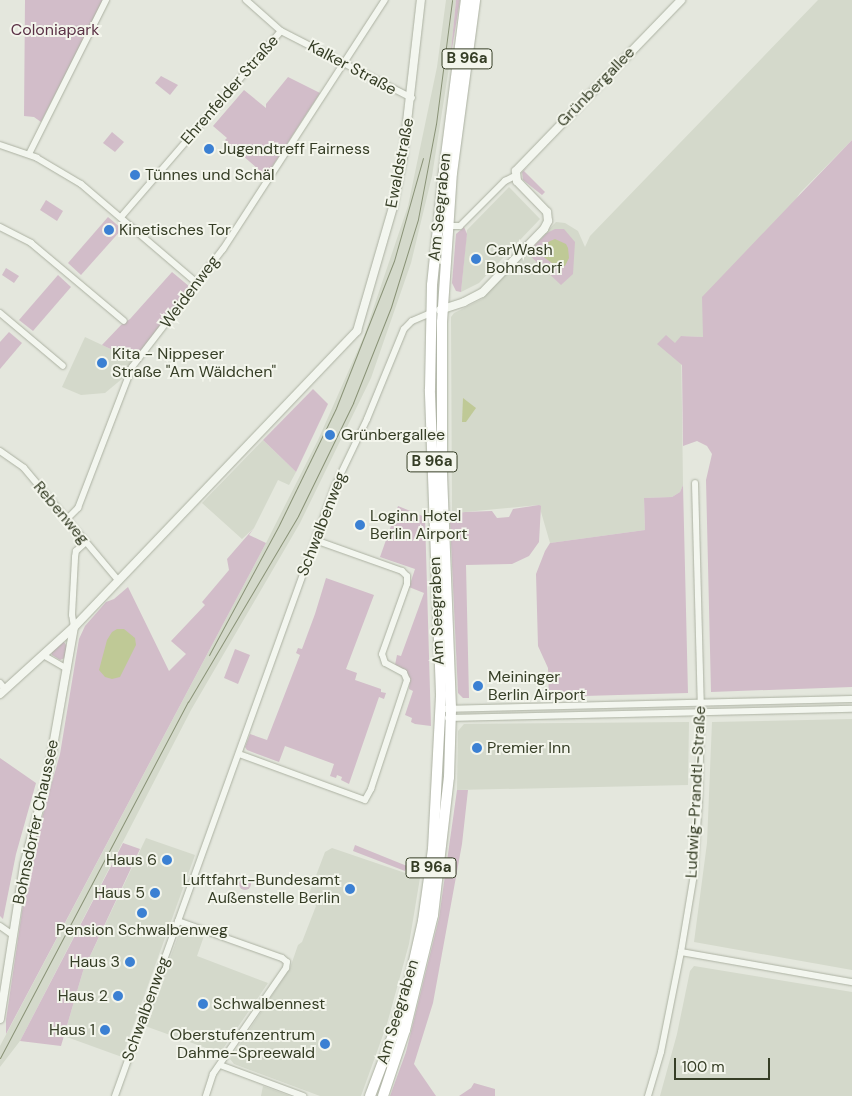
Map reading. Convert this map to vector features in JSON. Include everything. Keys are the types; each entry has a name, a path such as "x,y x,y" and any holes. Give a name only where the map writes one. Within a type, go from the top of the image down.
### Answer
{"main road":[{"name":"Am Seegraben","path":"370,1096 396,1030 423,921 433,849 446,713 430,389 431,313 444,171 466,0"},
{"name":"Am Seegraben","path":"384,1096 405,1030 433,915 448,785 442,474 443,309 451,226 452,173 475,0"}],"street":[{"path":"28,154 106,0"},
{"name":"Kalker Straße","path":"246,0 281,31 412,98"},
{"name":"Weidenweg","path":"67,520 78,508 132,367 247,214 385,0"},
{"name":"Ewaldstraße","path":"118,580 352,338 361,323 393,207 403,157 412,98 421,0"},
{"name":"Grünbergallee","path":"451,226 464,223 504,182 515,176 521,164 681,0"},
{"name":"Ehrenfelder Straße","path":"121,217 281,31"},
{"path":"0,145 28,154 81,184 197,283"},
{"path":"431,313 464,302 482,293 547,225 547,212 517,181 515,176"},
{"path":"0,227 31,243 124,321"},
{"path":"0,313 62,366"},
{"name":"Schwalbenweg","path":"115,1096 334,488 367,419 397,342 408,324 431,313"},
{"name":"Rebenweg","path":"0,451 24,468 118,580"},
{"name":"Ludwig-Prandtl-Straße","path":"648,1096 661,1052 681,952 695,855 699,801 701,702 695,483"},
{"path":"239,754 366,800 396,719 407,680 404,673 386,663 382,654 407,584 408,576 402,571 314,540"},
{"path":"74,627 72,615 75,557 76,551 86,542"},
{"path":"2,689 74,627 118,580"},
{"name":"Bohnsdorfer Chaussee","path":"0,1019 24,864 47,780 74,627"},
{"path":"43,655 67,668"},
{"path":"446,713 701,702 852,699"},
{"path":"446,713 701,712 852,709"},
{"path":"178,921 282,958 288,964 213,1074 206,1096"},
{"path":"0,926 12,935"},
{"path":"681,952 852,982"},
{"path":"220,1065 303,1096"}],"shaded area":[{"path":"446,0 456,0 450,61 432,176 411,263 371,378 300,523 191,710 20,1041 0,1067 0,1046 266,543 318,440 364,336 408,206 437,67"},
{"path":"818,0 852,0 852,140 800,193 703,337 681,336 683,485 680,492 672,497 644,498 645,530 550,543 539,505 465,512 452,517 451,317 454,313 482,299 556,222 565,223 578,231 585,247 590,236"},
{"path":"509,187 540,219 479,283 461,292 467,230"},
{"path":"555,239 566,244 568,248 569,258 565,266 556,266 541,255 543,248 549,245 548,242"},
{"name":"Kita - Nippeser Straße \"Am Wäldchen\"","path":"85,337 134,360 123,378 105,393 81,395 62,387"},
{"path":"463,398 476,408 466,422 462,422"},
{"path":"263,440 296,472 289,485 278,480 254,528 242,539 202,503"},
{"path":"117,629 124,629 135,638 136,645 120,677 112,679 105,677 99,670 107,640 112,632"},
{"path":"852,719 852,970 694,942 707,843 712,722"},
{"path":"689,722 688,785 457,790 458,731 464,724"},
{"name":"Pension Schwalbenweg","path":"146,838 195,855 122,1057 64,1036 83,971"},
{"path":"332,848 420,878 409,944 387,1024 361,1096 320,1096 234,1064 230,1059 290,968 298,945 302,942 316,906 309,894 325,852"},
{"name":"Schwalbennest","path":"183,929 204,936 197,956 268,983 220,1053 145,1026 180,931"},
{"path":"694,966 852,992 852,1096 660,1096 677,1034 690,971"},
{"path":"263,1086 290,1096 261,1096"}],"green space":[{"name":"Coloniapark","path":"25,0 104,0 41,122 34,117 24,116"},
{"path":"456,0 460,0 450,61"},
{"path":"161,76 178,85 170,95 155,83"},
{"path":"288,77 320,93 266,176 225,140 227,138 213,126 244,90 266,108 266,104"},
{"path":"112,132 124,142 115,152 103,143"},
{"path":"852,140 852,687 711,692 706,480 712,454 707,446 697,441 683,446 682,365 657,344 666,335 675,343 681,336 703,337 702,297"},
{"path":"528,167 524,171 545,192 542,195 523,180 522,172"},
{"path":"46,200 63,211 57,221 40,210"},
{"path":"108,217 122,229 81,275 68,263"},
{"path":"464,227 467,234 461,292 456,291 452,283 456,234"},
{"path":"555,229 564,229 575,242 573,274 561,285 527,253 547,233"},
{"path":"6,268 19,276 14,283 2,275"},
{"path":"172,272 190,287 134,360 102,345 121,325 130,319"},
{"path":"58,275 71,287 33,331 19,320"},
{"path":"9,332 22,343 0,369 0,342"},
{"path":"313,389 328,404 296,472 263,440"},
{"path":"683,485 688,693 549,697 548,668 538,646 536,574 550,543 645,530 644,498 672,497 680,492"},
{"path":"398,506 425,517 431,726 415,724 411,722 412,718 405,715 413,691 409,689 410,679 405,670 395,665 397,655 401,656 424,593 409,587 415,569 380,557"},
{"path":"541,506 539,542 529,556 512,564 466,565 469,698 463,698 458,693 450,521 459,513 465,512 492,511 497,518 509,517 513,509"},
{"path":"254,528 249,535 266,543 6,1034 6,1020 29,864 60,754 79,639 85,626 106,602 114,599 128,587 169,671 186,654 171,641 205,605 202,602 229,570 227,559"},
{"path":"326,578 374,595 346,669 357,673 355,680 381,689 381,692 386,693 384,699 379,697 349,784 341,780 342,777 337,775 336,778 330,776 334,764 285,746 279,762 247,750 245,747 250,734 267,740 300,655 296,653 298,648 302,649"},
{"path":"63,641 67,646 65,658 60,660 52,655 51,651"},
{"path":"235,649 250,655 238,684 224,678"},
{"path":"0,758 36,783 16,854 3,919 0,916"},
{"path":"457,790 468,790 462,844 433,1003 414,1064 436,1096 390,1096 406,1052 439,918"},
{"path":"123,843 140,849 83,971 61,1046 20,1041"},
{"path":"355,845 407,866 405,871 353,851"},
{"path":"245,878 251,884 245,890 239,884"},
{"path":"474,1083 495,1089 495,1096 459,1096 471,1088"}],"tram line":[{"path":"0,1058 188,702 298,516 353,403 391,307 418,219 436,124 452,0"},
{"path":"209,655 278,527 336,408 394,261 423,158"}],"place":[{"name":"Jugendtreff Fairness","path":"209,149"},
{"name":"Tünnes und Schäl","path":"135,175"},
{"name":"Kinetisches Tor","path":"109,230"},
{"name":"CarWash Bohnsdorf","path":"476,259"},
{"name":"Kita - Nippeser Straße \"Am Wäldchen\"","path":"102,363"},
{"name":"Grünbergallee","path":"330,435"},
{"name":"Loginn Hotel Berlin Airport","path":"360,525"},
{"name":"Meininger Berlin Airport","path":"478,686"},
{"name":"Premier Inn","path":"477,748"},
{"name":"Haus 6","path":"167,860"},
{"name":"Luftfahrt-Bundesamt Außenstelle Berlin","path":"350,889"},
{"name":"Haus 5","path":"155,893"},
{"name":"Pension Schwalbenweg","path":"142,913"},
{"name":"Haus 3","path":"130,962"},
{"name":"Haus 2","path":"118,996"},
{"name":"Schwalbennest","path":"203,1004"},
{"name":"Haus 1","path":"105,1030"},
{"name":"Oberstufenzentrum Dahme-Spreewald","path":"325,1044"}]}
